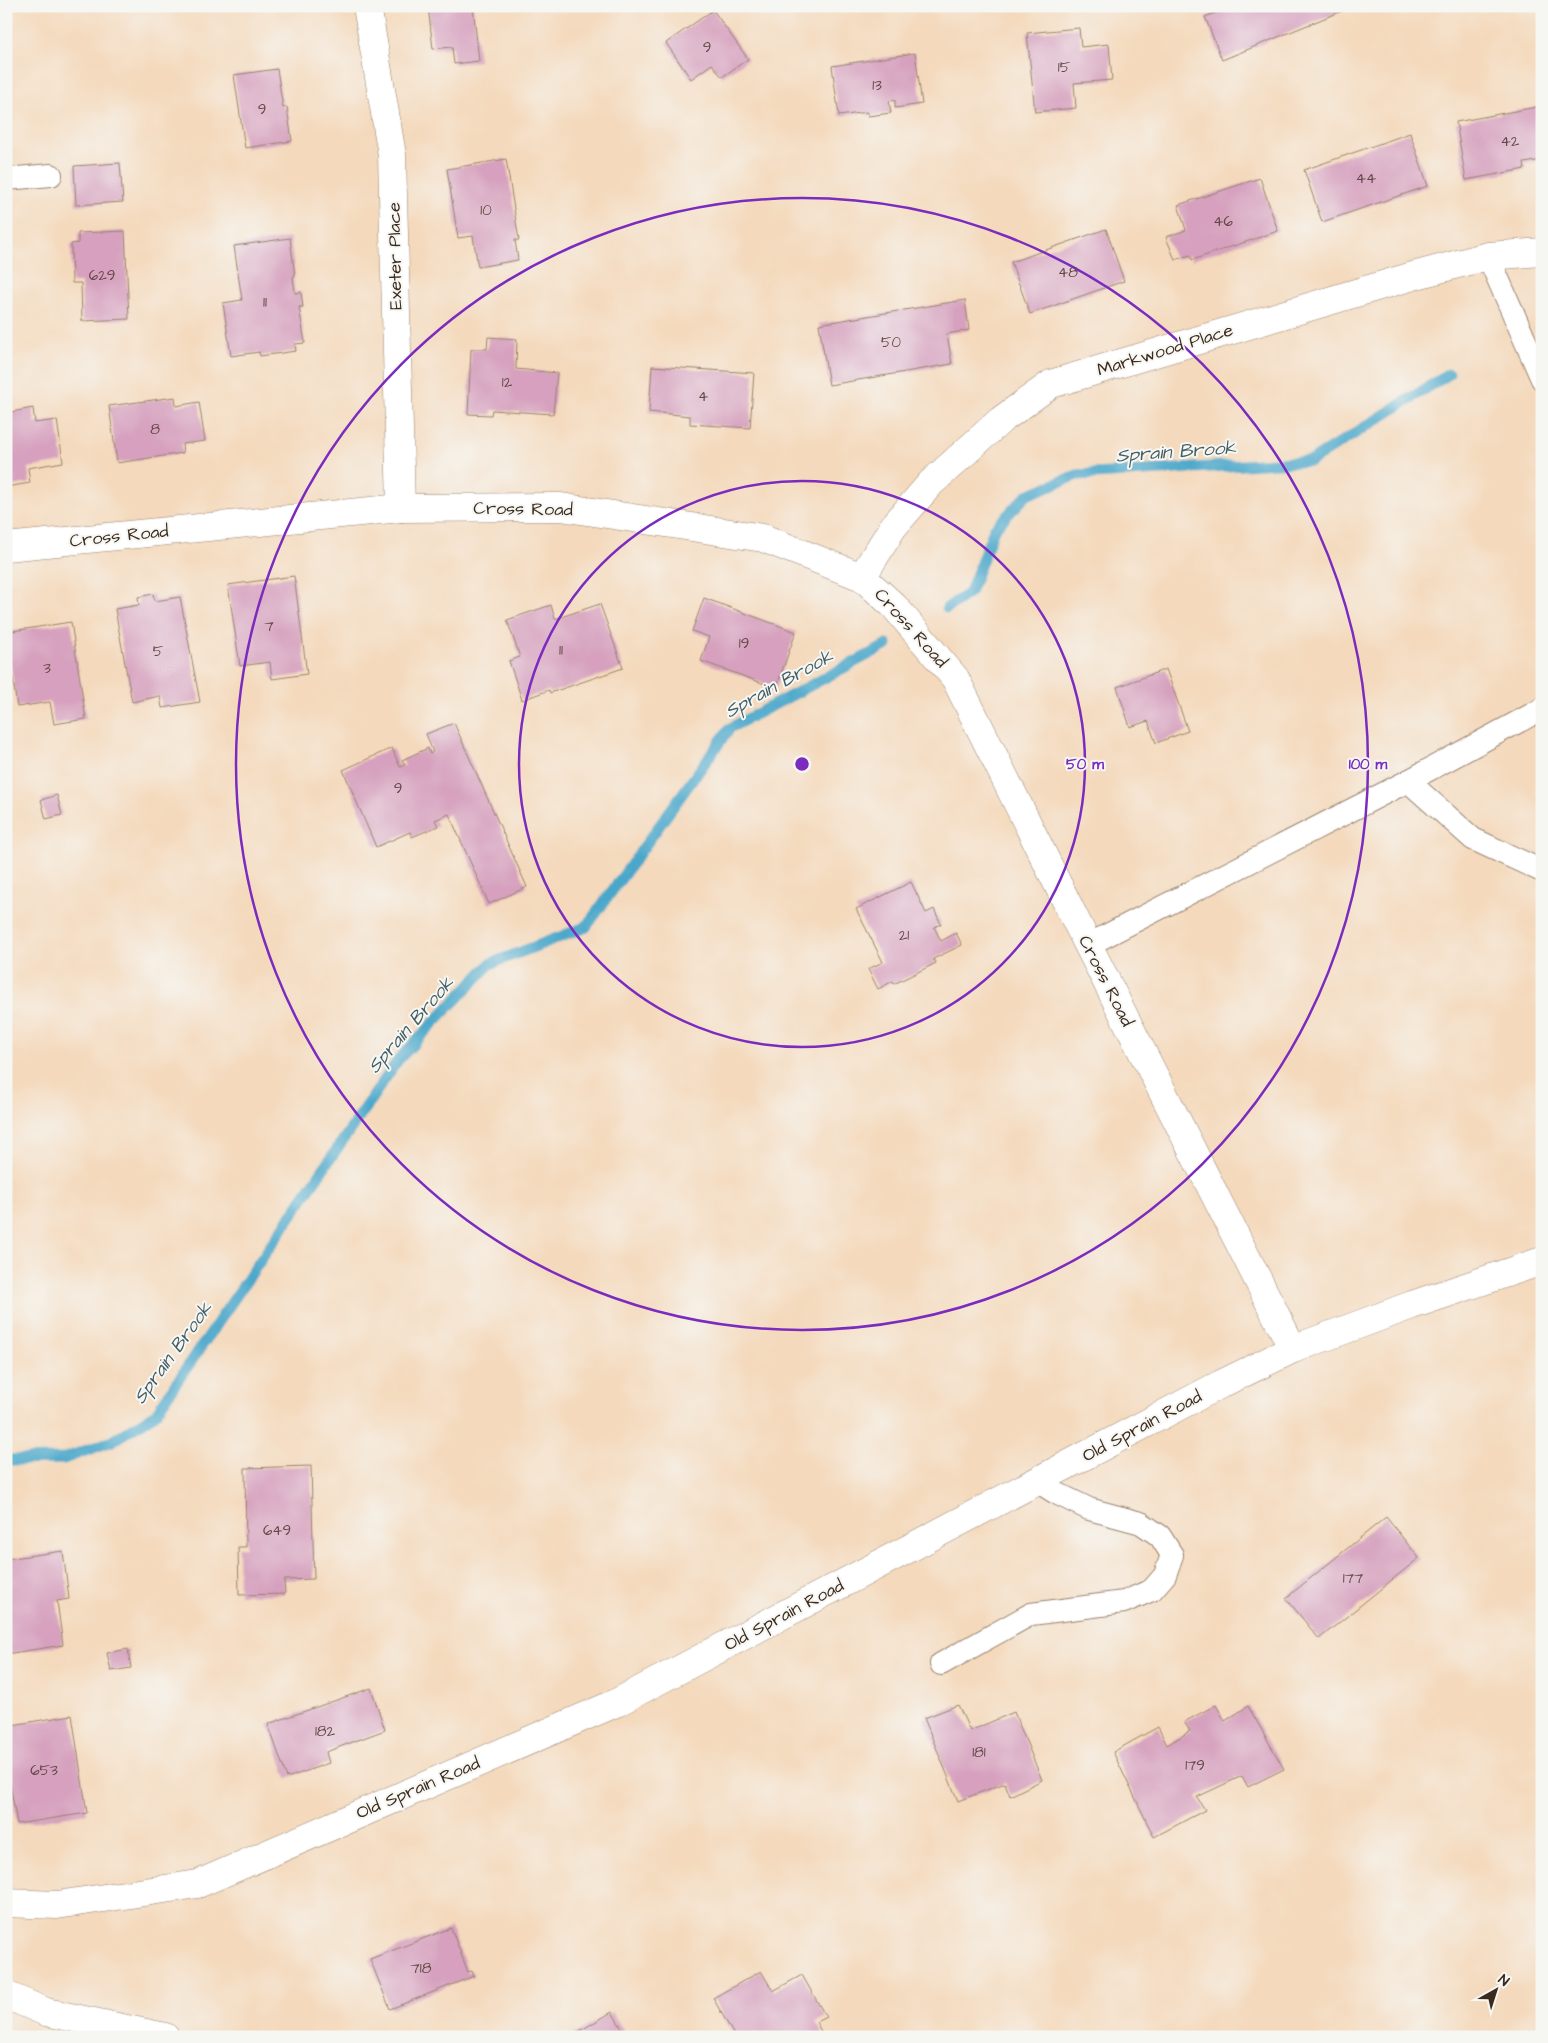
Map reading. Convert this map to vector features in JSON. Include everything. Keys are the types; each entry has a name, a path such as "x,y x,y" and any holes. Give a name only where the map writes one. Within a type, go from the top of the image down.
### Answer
{"street":[{"name":"Exeter Place","path":"367,6 392,155 401,508"},
{"name":"Markwood Place","path":"862,577 893,527 932,483 1001,420 1051,384 1413,276 1488,256 1542,252"},
{"name":"Cross Road","path":"6,547 401,508 561,507 763,538 862,577 894,606 955,678 1293,1349"},
{"name":"Old Sprain Road","path":"6,1902 57,1904 198,1884 616,1703 1221,1384 1293,1349 1412,1305 1542,1261"},
{"path":"6,1995 46,2012 165,2037"}],"lane":[{"path":"6,179 50,175"},
{"path":"1488,256 1542,379"},
{"path":"1088,945 1408,781 1542,709"},
{"path":"1408,781 1473,839 1542,871"},
{"path":"941,1664 1031,1614 1124,1602 1152,1590 1165,1575 1172,1556 1160,1536 1141,1523 1089,1509 1036,1481"}],"building":[{"path":"428,6 473,6 479,61 454,64 452,47 433,49"},
{"path":"1232,6 1354,6 1222,60 1205,17"},
{"path":"713,10 748,59 722,77 712,64 691,79 666,43"},
{"path":"1079,28 1081,47 1109,44 1112,80 1074,83 1076,108 1035,112 1027,33"},
{"path":"915,53 922,104 895,108 895,100 889,101 891,113 868,116 867,112 839,116 832,66"},
{"path":"277,69 283,108 287,107 292,141 245,148 234,75"},
{"path":"1542,106 1542,160 1524,163 1525,169 1466,180 1456,122"},
{"path":"1410,133 1428,186 1322,222 1304,170"},
{"path":"506,159 519,240 515,240 518,260 478,267 473,236 458,238 447,169"},
{"path":"120,163 123,202 76,205 74,166"},
{"path":"1260,178 1278,231 1192,260 1190,255 1175,260 1166,237 1186,230 1178,205"},
{"path":"1106,229 1124,281 1030,314 1011,262"},
{"path":"125,231 129,319 82,321 81,283 72,283 71,244 78,243 78,233"},
{"path":"290,238 295,276 293,277 295,293 301,292 303,307 299,307 305,343 295,344 296,351 260,356 259,352 231,356 223,303 242,300 234,246"},
{"path":"965,300 969,330 947,334 952,364 829,385 819,324"},
{"path":"488,337 517,339 516,369 557,373 553,414 492,410 491,415 468,414 471,349 487,349"},
{"path":"652,366 754,373 750,428 690,424 690,416 649,412"},
{"path":"175,397 176,406 199,402 205,441 182,444 183,453 117,463 109,406"},
{"path":"33,408 35,423 57,420 63,462 28,468 30,483 6,487 6,413"},
{"path":"294,576 307,674 272,679 270,662 240,666 228,585"},
{"path":"153,594 155,601 180,597 200,702 162,708 160,696 132,702 115,609 139,605 138,597"},
{"path":"704,598 796,632 776,688 701,661 709,637 692,631"},
{"path":"600,604 623,668 550,693 549,690 522,700 509,661 520,657 507,620 551,605 555,619"},
{"path":"71,622 86,719 54,724 50,702 17,707 6,632"},
{"path":"1166,669 1188,731 1156,743 1148,721 1130,727 1117,687"},
{"path":"454,723 527,887 489,904 449,814 435,820 438,826 412,837 410,832 376,847 343,770 392,748 400,767 405,765 402,760 428,748 430,754 433,752 426,734"},
{"path":"57,795 62,815 46,819 41,800"},
{"path":"911,882 926,913 934,909 941,924 934,927 941,941 956,933 962,945 933,959 936,963 894,984 893,981 878,989 868,969 883,962 856,909"},
{"path":"311,1466 314,1579 284,1580 285,1594 239,1595 238,1547 246,1547 245,1468"},
{"path":"1386,1517 1419,1558 1319,1639 1286,1598"},
{"path":"63,1551 69,1599 57,1601 63,1645 6,1654 6,1559"},
{"path":"128,1649 131,1668 111,1671 107,1653"},
{"path":"371,1688 385,1730 326,1752 329,1763 287,1778 268,1724"},
{"path":"958,1705 970,1731 1014,1712 1042,1780 1010,1796 1005,1783 958,1801 924,1718"},
{"path":"1216,1705 1225,1721 1248,1706 1284,1769 1248,1787 1242,1776 1197,1797 1205,1810 1154,1837 1113,1752 1158,1727 1167,1745 1190,1731 1184,1722"},
{"path":"72,1715 87,1813 17,1824 6,1759 6,1726"},
{"path":"451,1928 468,1972 472,1971 474,1976 390,2009 370,1959"},
{"path":"761,1971 773,1991 802,1975 826,2017 816,2022 824,2037 735,2037 713,1998"},
{"path":"612,2012 627,2037 574,2037 573,2035"}],"waterway":[{"name":"Sprain Brook","path":"947,608 970,592 994,529 1027,495 1077,475 1311,461 1449,374"},
{"name":"Sprain Brook","path":"6,1460 63,1459 112,1441 155,1414 398,1060 490,964 586,927 730,728 887,645"}]}
